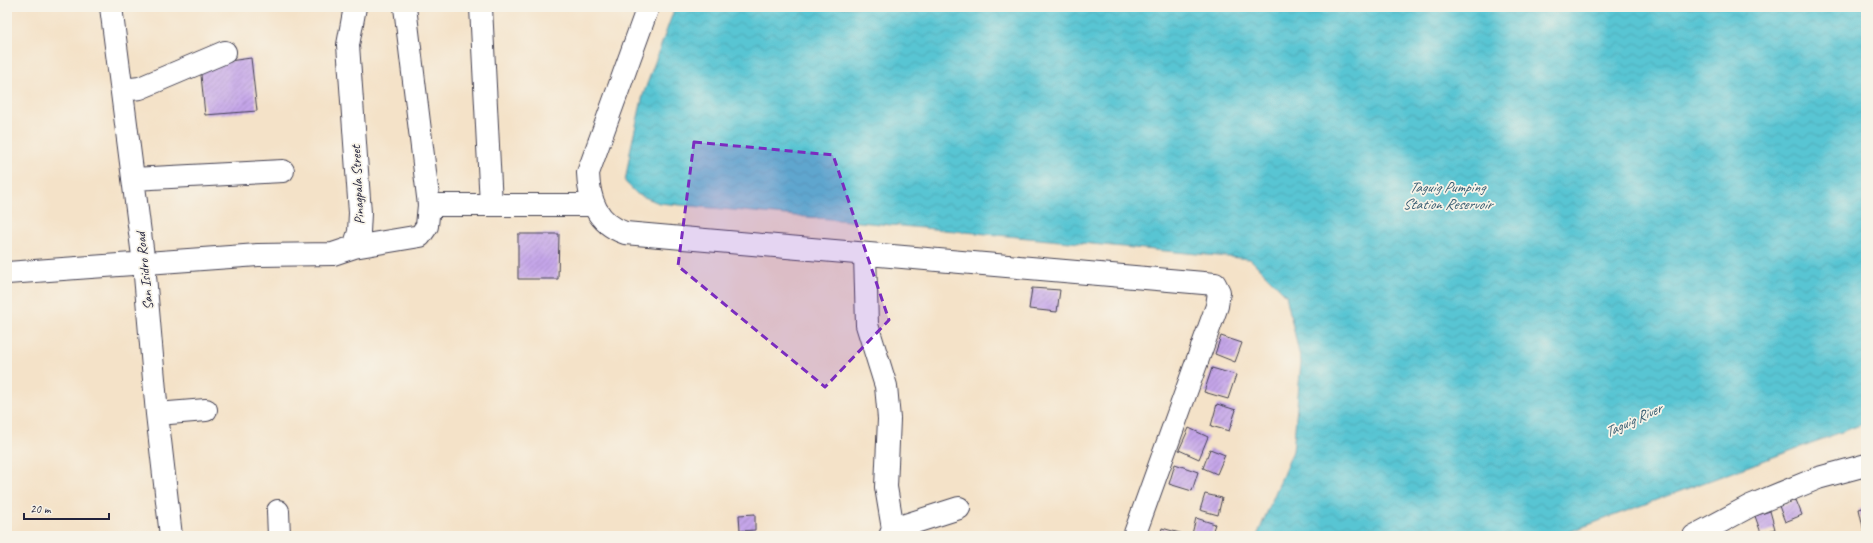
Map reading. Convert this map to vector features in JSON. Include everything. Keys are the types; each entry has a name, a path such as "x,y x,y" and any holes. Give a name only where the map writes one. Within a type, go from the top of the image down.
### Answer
{"street":[{"name":"San Isidro Road","path":"111,7 144,264 157,414 172,536"},
{"name":"Pinagpala Street","path":"354,247 359,232 360,213 348,45 355,7"},
{"path":"7,273 258,255 333,254 354,247 420,236 427,226 430,205 405,7"},
{"path":"481,7 491,205"},
{"path":"648,7 588,173 589,191 593,205 602,218 612,228 625,233 865,255 1215,284 1219,292 1217,306 1134,536"},
{"path":"122,90 140,88 225,52"},
{"path":"133,178 283,171"},
{"path":"430,205 593,205"},
{"path":"865,255 867,325 886,386 889,419 886,487 892,532 960,508"},
{"path":"157,414 206,410"},
{"path":"1694,536 1750,506 1811,481 1866,465"},
{"path":"278,511 280,536"}],"highlighted area":[{"path":"694,142 833,155 889,320 825,387 678,266"}],"water":[{"name":"Taguig Pumping Station Reservoir","path":"675,7 1866,7 1866,423 1558,536 1257,536 1293,451 1301,362 1286,295 1250,259 659,203 637,194 625,182 631,147 643,95"}],"building":[{"path":"251,58 257,111 205,115 200,65"},
{"path":"518,234 559,234 558,279 518,279"},
{"path":"1032,288 1060,290 1057,312 1029,309"},
{"path":"1221,336 1242,343 1235,362 1215,354"},
{"path":"1212,368 1236,375 1228,399 1204,392"},
{"path":"1217,404 1236,410 1229,431 1211,426"},
{"path":"1189,428 1208,437 1199,459 1179,450"},
{"path":"1210,449 1225,455 1217,474 1203,468"},
{"path":"1175,464 1198,472 1192,491 1169,484"},
{"path":"1205,494 1222,498 1218,515 1200,510"},
{"path":"1796,500 1802,515 1785,522 1779,506"},
{"path":"1866,507 1866,536 1865,536 1859,509"},
{"path":"1770,511 1775,529 1761,533 1755,516"},
{"path":"755,514 755,530 740,531 739,515"},
{"path":"1196,518 1215,524 1211,536 1192,534"},
{"path":"1162,528 1187,535 1187,536 1160,536"}],"water label":[{"name":"Taguig River","path":"1633,420"}]}
